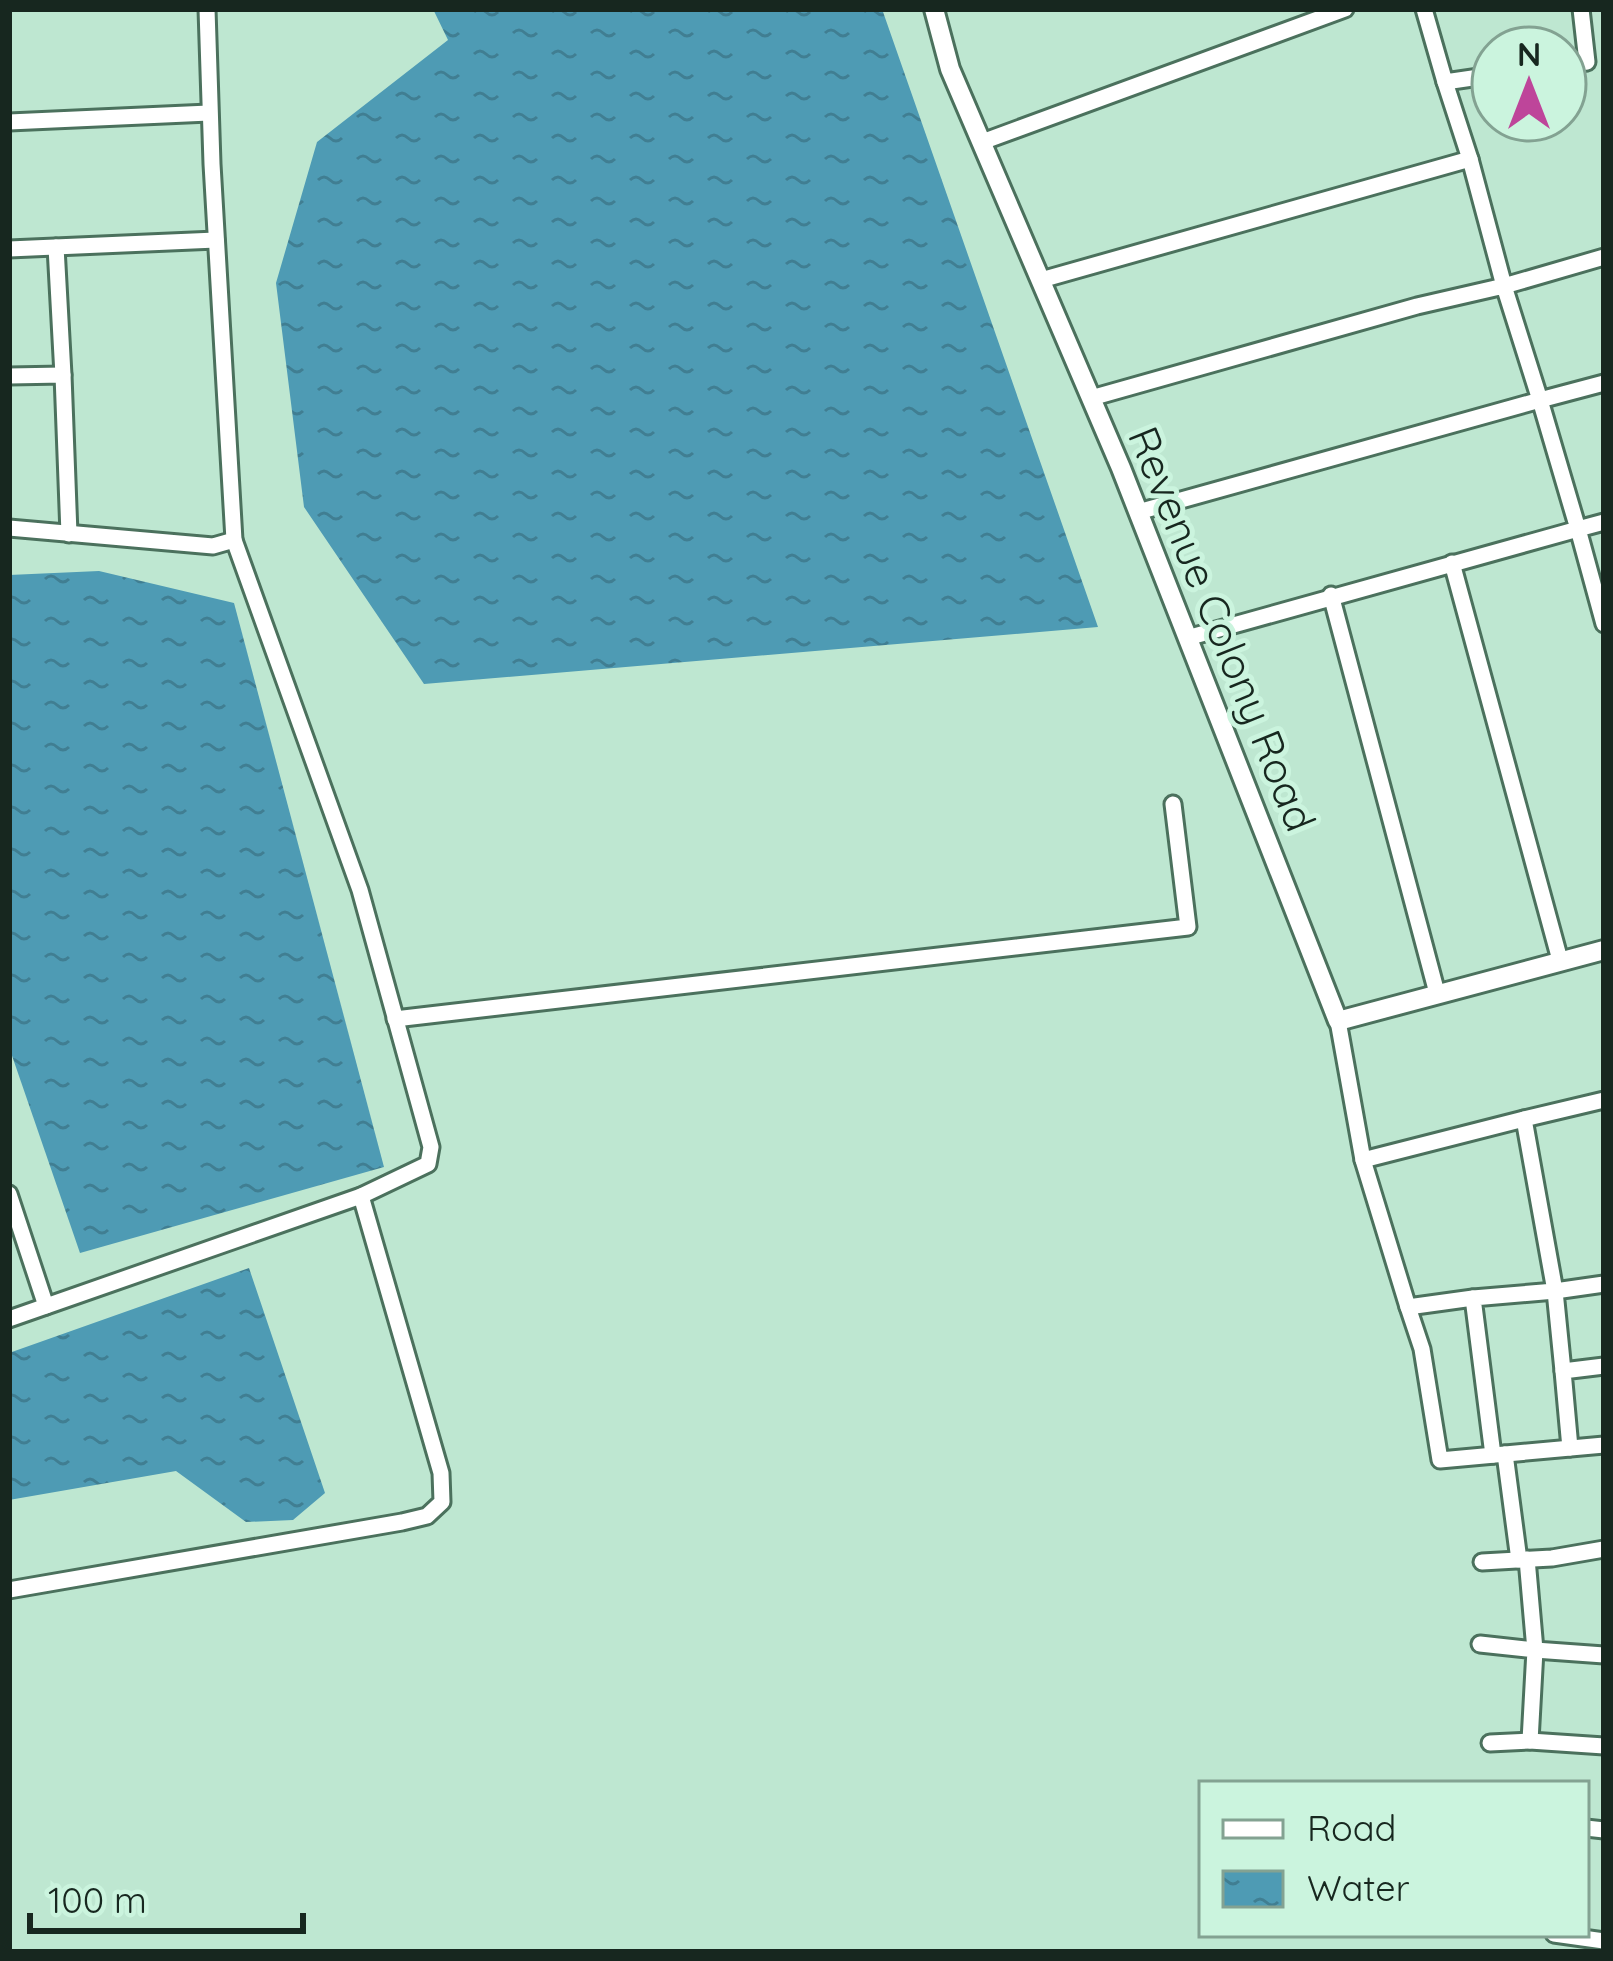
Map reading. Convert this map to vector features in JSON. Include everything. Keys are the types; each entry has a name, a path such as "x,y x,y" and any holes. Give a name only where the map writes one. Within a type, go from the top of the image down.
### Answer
{"street":[{"path":"9,1318 361,1196 428,1164 431,1148 360,890 234,540 207,9"},
{"name":"Revenue Colony Road","path":"934,9 950,69 1138,512 1338,1021"},
{"path":"982,142 1346,9"},
{"path":"1424,9 1604,624"},
{"path":"1581,9 1595,62"},
{"path":"1445,82 1469,78"},
{"path":"9,122 209,113"},
{"path":"1041,280 1470,159"},
{"path":"9,249 217,240"},
{"path":"56,247 69,533"},
{"path":"1091,398 1604,257"},
{"path":"9,376 64,375"},
{"path":"1138,512 1604,383"},
{"path":"1187,638 1604,522"},
{"path":"9,528 213,546 234,540"},
{"path":"1451,563 1561,960"},
{"path":"1331,595 1437,993"},
{"path":"395,1019 1188,927 1173,804"},
{"path":"1604,950 1338,1021 1363,1160 1422,1349 1441,1460 1604,1445"},
{"path":"1363,1160 1604,1100"},
{"path":"1524,1119 1555,1291 1570,1448"},
{"path":"9,1194 46,1306"},
{"path":"9,1590 402,1522 427,1516 442,1502 440,1473 361,1196"},
{"path":"1408,1307 1604,1285"},
{"path":"1473,1298 1499,1455 1523,1559 1535,1650 1530,1741"},
{"path":"1563,1372 1604,1366"},
{"path":"1482,1562 1604,1549"},
{"path":"1480,1644 1604,1655"},
{"path":"1490,1743 1604,1746"}],"water":[{"path":"433,9 882,9 1098,627 424,684 304,507 276,283 317,142 448,40"},
{"path":"99,571 234,603 384,1167 80,1253 9,1047 9,575"},
{"path":"249,1268 325,1493 293,1520 246,1522 176,1471 9,1500 9,1353"}]}
